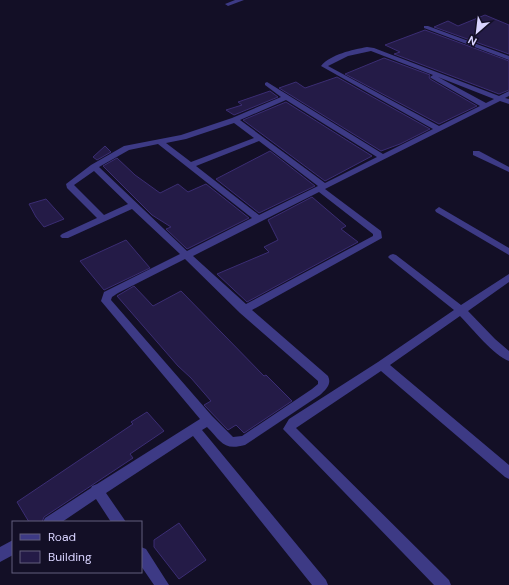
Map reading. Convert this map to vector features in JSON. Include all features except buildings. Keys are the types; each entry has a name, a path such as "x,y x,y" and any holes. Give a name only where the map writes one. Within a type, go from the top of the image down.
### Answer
{"street":[{"path":"228,4 241,0"},
{"path":"426,27 509,58"},
{"path":"438,129 324,66 329,62 358,50 372,49 509,102"},
{"path":"414,66 486,106"},
{"path":"267,84 383,157"},
{"path":"94,167 133,205 186,255 244,310 324,379 324,382 316,392 245,440 237,442 229,441 208,420 106,301 108,295 114,291 186,255 259,219 321,187 486,106 509,93"},
{"path":"103,219 70,186 72,182 127,148 160,142 235,120 286,97"},
{"path":"235,120 378,233 377,238 244,310"},
{"path":"191,165 258,139"},
{"path":"160,142 259,219"},
{"path":"476,153 509,170"},
{"path":"65,236 133,205"},
{"path":"440,210 509,252"},
{"path":"393,257 461,310 491,342 509,357"},
{"path":"444,585 290,431 290,427 293,423 382,365 509,277"},
{"path":"382,365 509,473"},
{"path":"51,521 97,490 208,420"},
{"path":"194,429 321,585"},
{"path":"97,490 118,521"},
{"path":"0,555 12,548"},
{"path":"142,555 162,585"}]}
